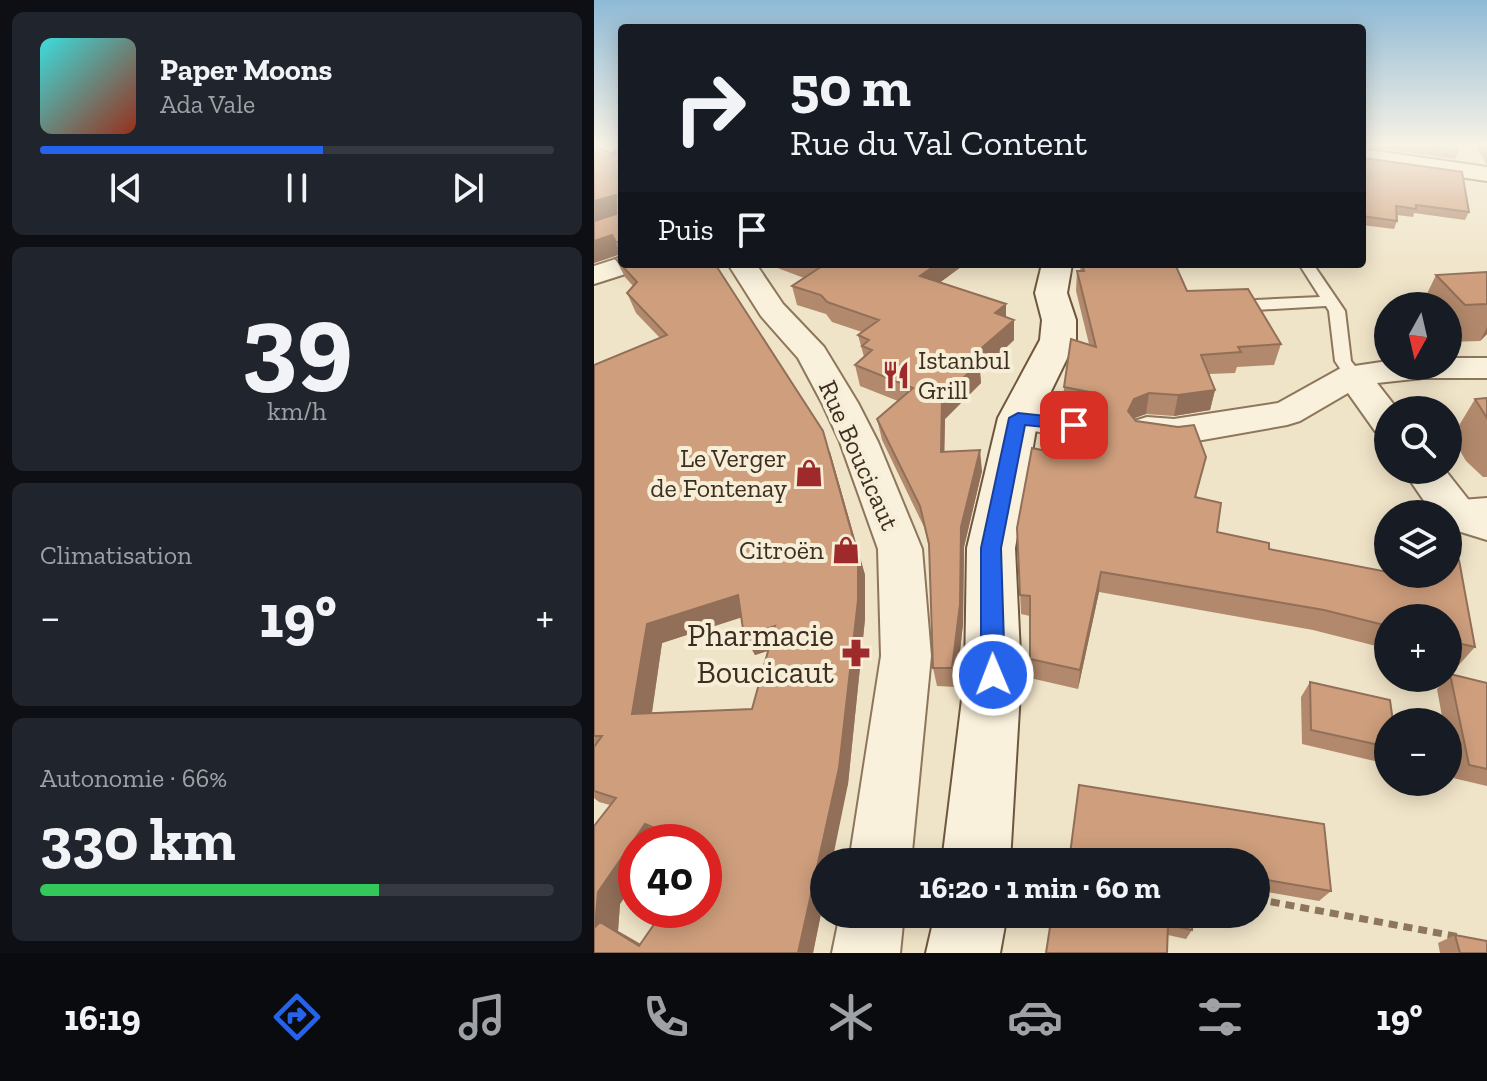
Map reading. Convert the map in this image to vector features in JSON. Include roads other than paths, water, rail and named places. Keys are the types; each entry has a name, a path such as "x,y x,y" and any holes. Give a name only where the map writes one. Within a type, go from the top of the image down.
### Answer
{"street":[{"path":"594,275 618,267"},
{"name":"Rue Boucicaut","path":"745,268 772,310 812,354 840,403 900,549 906,656 882,848"},
{"path":"977,848 993,675 991,548 1018,418 1058,340 1059,320 1051,293 1056,268"},
{"path":"1147,430 1174,432 1287,413 1353,375 1423,368 1487,368"},
{"path":"1353,375 1374,403"},
{"path":"1018,418 1074,425"},
{"path":"1441,484 1469,506 1457,515 1487,524"},
{"path":"866,953 870,928"},
{"path":"963,953 968,928"}],"lane":[{"path":"1309,268 1337,311 1343,361 1353,375"},
{"path":"1256,305 1330,301"}],"place":[{"name":"Istanbul Grill","path":"896,375"},
{"name":"Le Verger de Fontenay","path":"809,473"},
{"name":"Citroën","path":"846,550"},
{"name":"Pharmacie Boucicaut","path":"856,653"}]}
